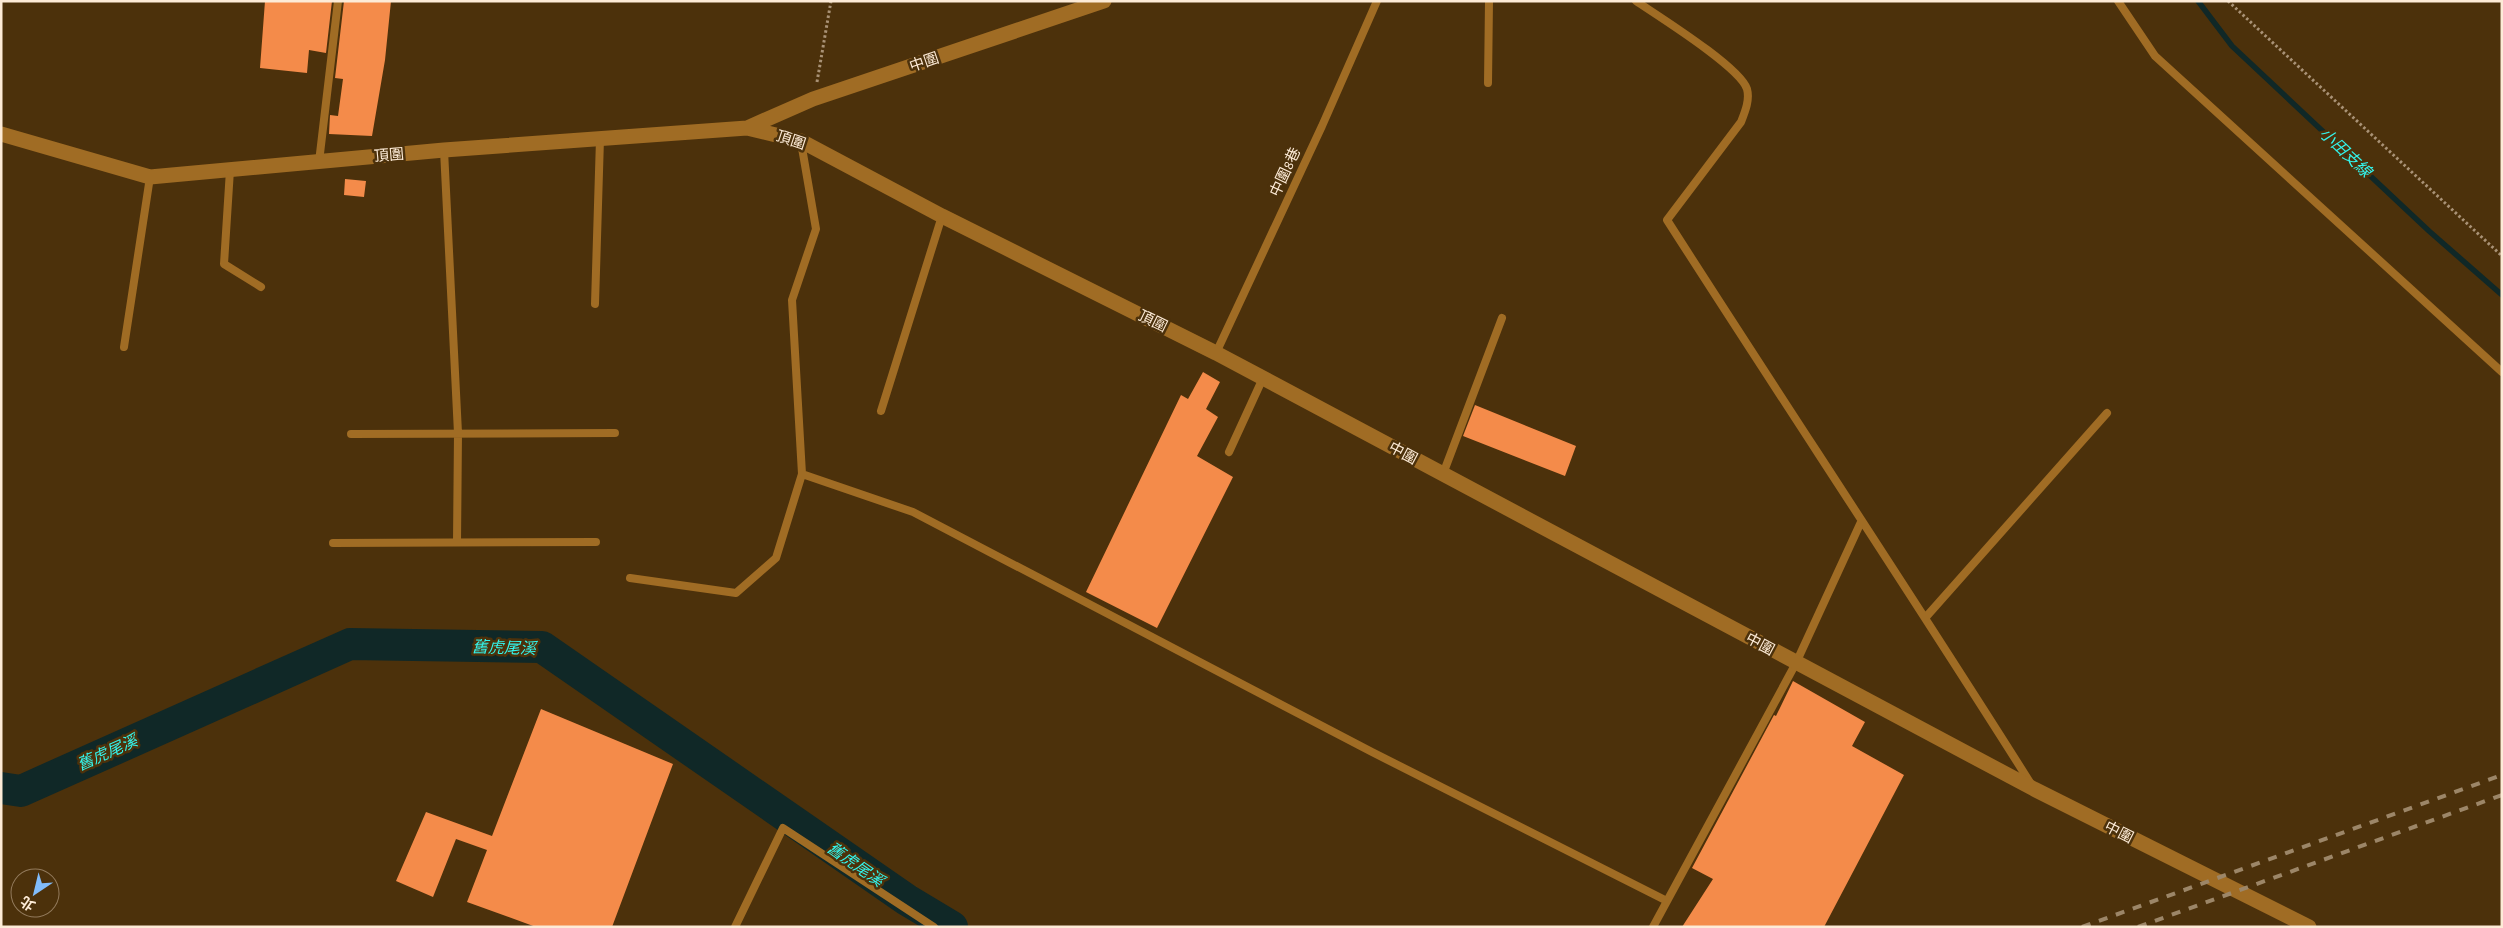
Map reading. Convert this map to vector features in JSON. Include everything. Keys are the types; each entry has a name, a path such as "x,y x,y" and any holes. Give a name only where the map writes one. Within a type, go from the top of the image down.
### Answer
{"street":[{"name":"中圍","path":"747,128 813,99 1096,2"},
{"name":"頂圍","path":"1,134 150,177 444,150 747,128 801,141 942,216 1216,352"},
{"name":"中圍","path":"1216,352 1796,664 2034,789 2309,927"}],"lane":[{"path":"320,162 338,1"},
{"name":"中圍8巷","path":"1216,352 1318,134 1377,1"},
{"path":"1488,83 1489,1"},
{"path":"1636,1 1729,66 1747,88 1747,108 1741,122 1667,220 1861,522 1926,617 2034,789"},
{"path":"2118,1 2155,56 2502,372"},
{"path":"595,304 600,139"},
{"path":"630,578 736,593 776,558 802,474 792,300 816,230 801,141"},
{"path":"444,150 458,433 457,542"},
{"path":"230,170 224,264 261,287"},
{"path":"124,347 150,177"},
{"path":"881,411 942,216"},
{"path":"1442,474 1502,318"},
{"path":"1229,452 1263,378"},
{"path":"1926,617 2107,413"},
{"path":"351,434 615,433"},
{"path":"802,474 913,512 1372,752 1667,901"},
{"path":"1653,927 1796,664 1861,522"},
{"path":"333,542 596,542"},
{"path":"735,927 783,828 934,927"}],"path":[{"path":"813,99 831,1"},
{"path":"2228,1 2502,256"}],"building":[{"path":"265,1 332,1 326,53 309,50 307,73 260,68"},
{"path":"344,1 391,1 385,60 372,136 329,134 330,115 338,116 343,79 335,78"},
{"path":"345,179 366,181 364,197 344,195"},
{"path":"1203,372 1220,382 1206,409 1218,417 1197,456 1233,477 1157,628 1086,592 1181,395 1188,399"},
{"path":"1475,405 1576,446 1565,476 1463,436"},
{"path":"1793,681 1865,722 1852,746 1904,775 1824,927 1682,927 1713,879 1692,868 1774,715 1776,716"},
{"path":"541,709 673,764 612,927 536,927 467,902 487,850 456,839 433,897 396,881 426,812 492,836"}],"waterway":[{"name":"小田支線","path":"2198,1 2232,46 2429,231 2502,295"},
{"name":"舊虎尾溪","path":"1,788 21,791 350,644 542,647 907,900 952,927"}],"railway":[{"path":"2082,927 2502,775"},
{"path":"2138,927 2502,795"}]}
